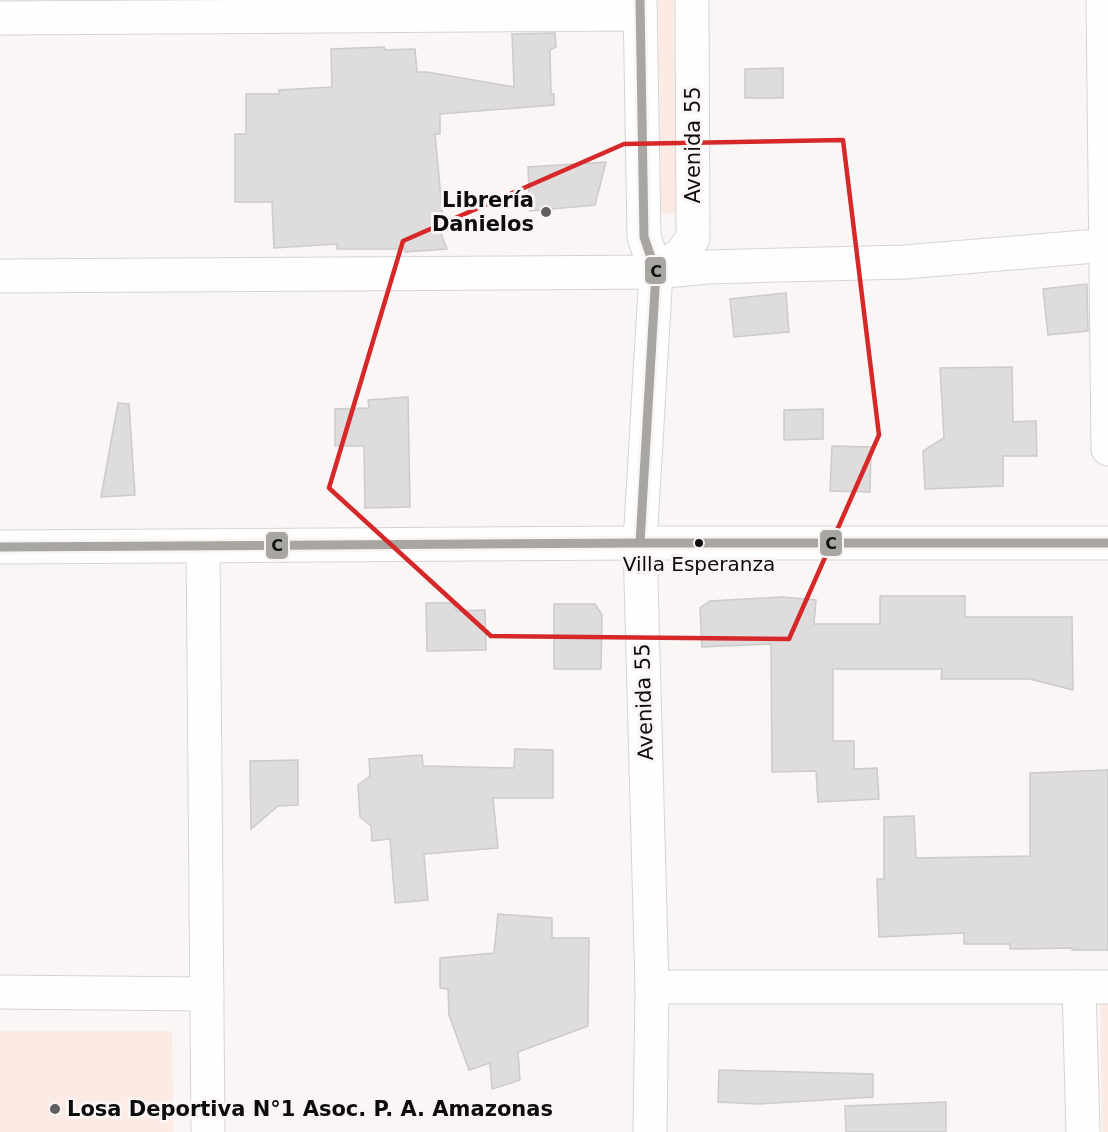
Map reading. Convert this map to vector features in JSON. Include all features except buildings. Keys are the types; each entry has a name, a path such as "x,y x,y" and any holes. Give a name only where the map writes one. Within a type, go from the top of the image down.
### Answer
{"street":[{"name":"Avenida 55","path":"656,272 681,254 693,238 692,0"},
{"path":"1103,0 1108,449"},
{"name":"Avenida 55","path":"640,7 644,237 656,272 640,543 652,987 650,1132"},
{"path":"0,18 640,7"},
{"path":"0,276 656,272 707,267 905,262 1107,246"},
{"path":"0,547 1108,543"},
{"path":"203,546 208,1132"},
{"path":"652,987 1094,987 1083,1132"},
{"path":"0,992 207,993"}],"highlighted area":[{"path":"843,140 879,435 789,639 491,636 329,488 403,241 624,144"}],"shaded area":[{"path":"658,0 676,0 679,214 661,214"},
{"path":"1100,999 1108,999 1108,1132 1102,1132"},
{"path":"0,1031 172,1031 173,1132 0,1132"}],"transit line":[{"name":"C","path":"640,0 644,237 656,272 640,543"},
{"name":"C","path":"0,547 1108,543"}],"place":[{"name":"Librería Danielos","path":"546,212"},
{"name":"Villa Esperanza","path":"699,543"},
{"name":"Losa Deportiva N°1 Asoc. P. A. Amazonas","path":"55,1109"}]}
